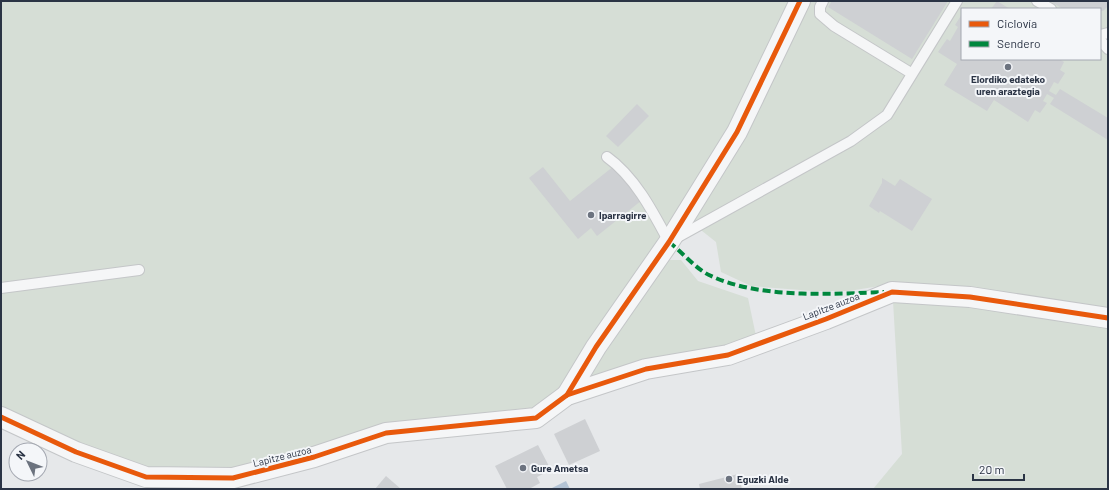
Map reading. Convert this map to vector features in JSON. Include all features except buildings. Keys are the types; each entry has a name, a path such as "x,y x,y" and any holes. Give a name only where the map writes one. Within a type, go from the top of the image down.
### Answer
{"street":[{"name":"Lapitze auzoa","path":"567,395 596,348 669,242 737,132 800,1"},
{"name":"Lapitze auzoa","path":"1,417 76,452 146,477 233,478 314,457 386,433 536,418 567,395 646,369 728,355 826,319 892,292 970,298 1108,318"}],"lane":[{"path":"823,1 820,7 820,14 834,26 911,73"},
{"path":"607,157 620,167 652,210 669,242 852,141 887,115 911,73 957,1"},
{"path":"1037,1 1049,8"},
{"path":"1101,41 1108,49"},
{"path":"1,288 139,270"}],"shaded area":[{"path":"1,1 796,1 733,129 574,377 536,418 386,433 233,478 146,477 1,416"},
{"path":"801,1 1108,1 1108,489 873,489 902,454 893,301 918,283 892,284 849,291 813,291 751,286 721,272 716,242 692,223"},
{"path":"667,260 681,260 698,281 748,298 756,336 728,350 586,382 602,352"}],"water":[{"path":"566,481 570,489 550,489"}],"marked path":[{"path":"669,242 704,272 728,283 750,288 795,293 841,294 884,292"}],"cycle path":[{"path":"567,395 596,347 669,242 737,132 800,1"},
{"path":"1,417 76,452 146,477 233,478 314,457 386,433 536,418 567,395 646,369 728,355 826,319 892,292 970,297 1108,318"}],"place":[{"name":"Elordiko edateko uren araztegia","path":"1008,67"},
{"name":"Iparragirre","path":"591,215"},
{"name":"Gure Ametsa","path":"523,468"},
{"name":"Eguzki Alde","path":"729,479"}]}
